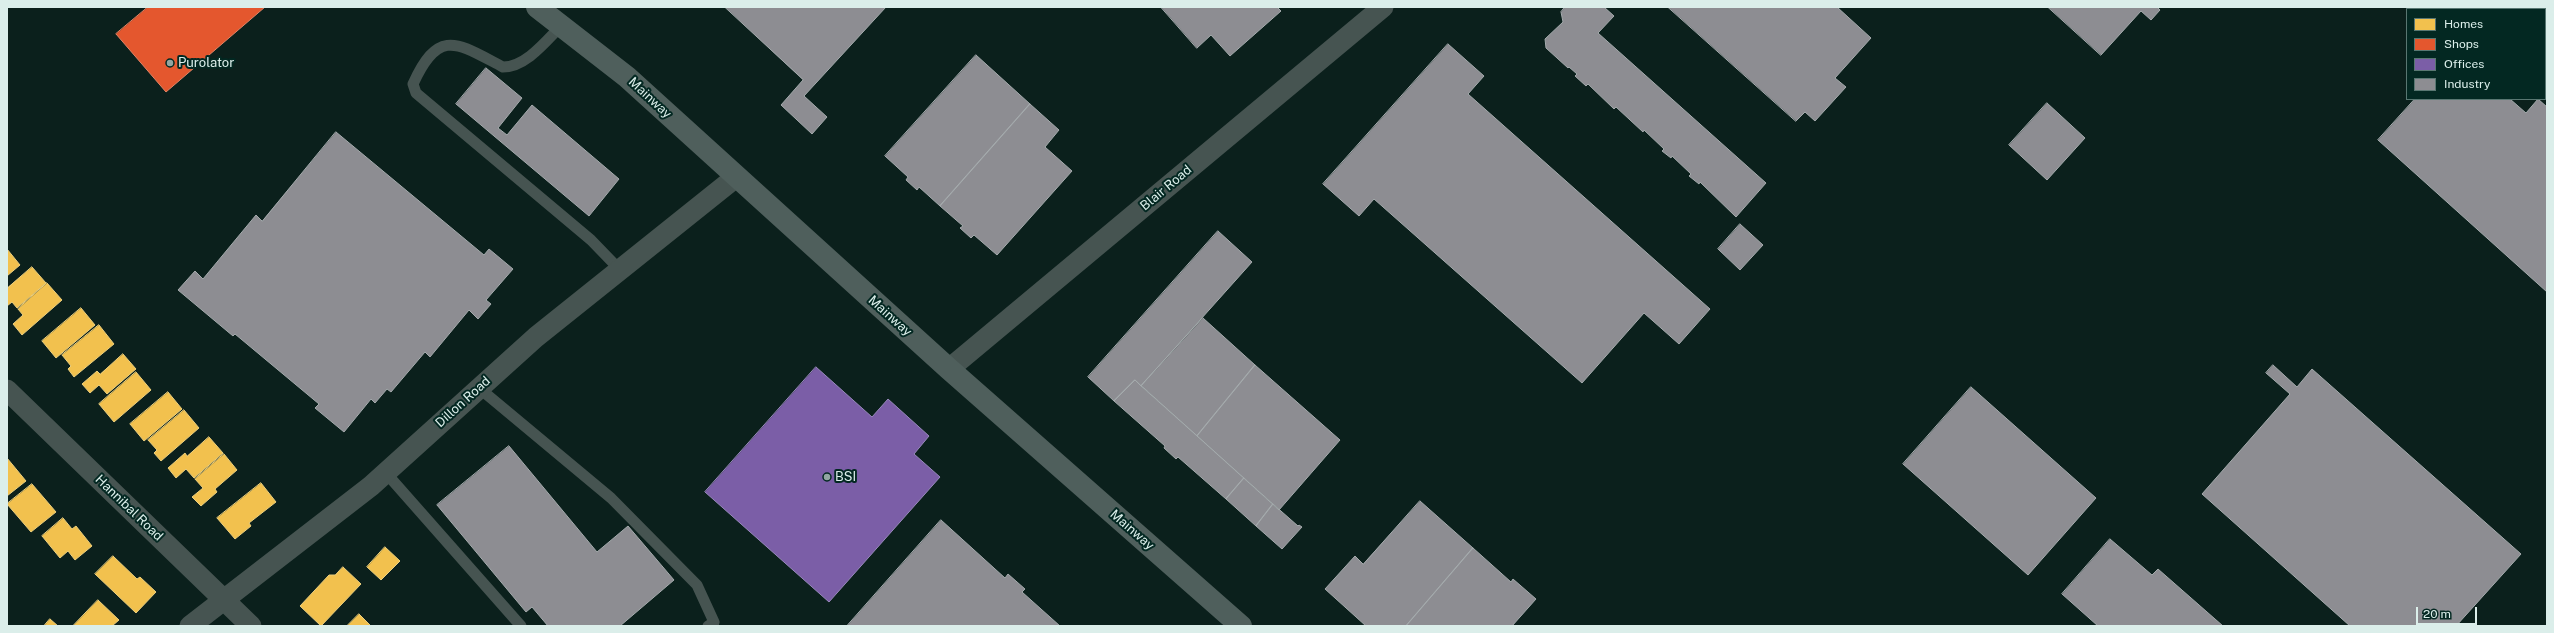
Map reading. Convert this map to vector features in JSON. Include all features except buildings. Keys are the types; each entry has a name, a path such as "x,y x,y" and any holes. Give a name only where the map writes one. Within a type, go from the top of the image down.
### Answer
{"street":[{"name":"Mainway","path":"537,7 627,77 736,178 949,369 1241,626"},
{"name":"Blair Road","path":"949,369 1383,7"},
{"name":"Dillon Road","path":"190,626 386,473 536,337 736,178"},
{"name":"Hannibal Road","path":"7,390 251,626"}],"lane":[{"path":"561,26 533,54 510,67 503,67 464,46 443,46 431,52 413,84 416,93 591,240 620,270"},
{"path":"479,388 611,498 697,585 714,622 708,626"},
{"path":"386,473 521,626"}],"place":[{"name":"Purolator","path":"170,63"},
{"name":"BSI","path":"827,477"}]}
